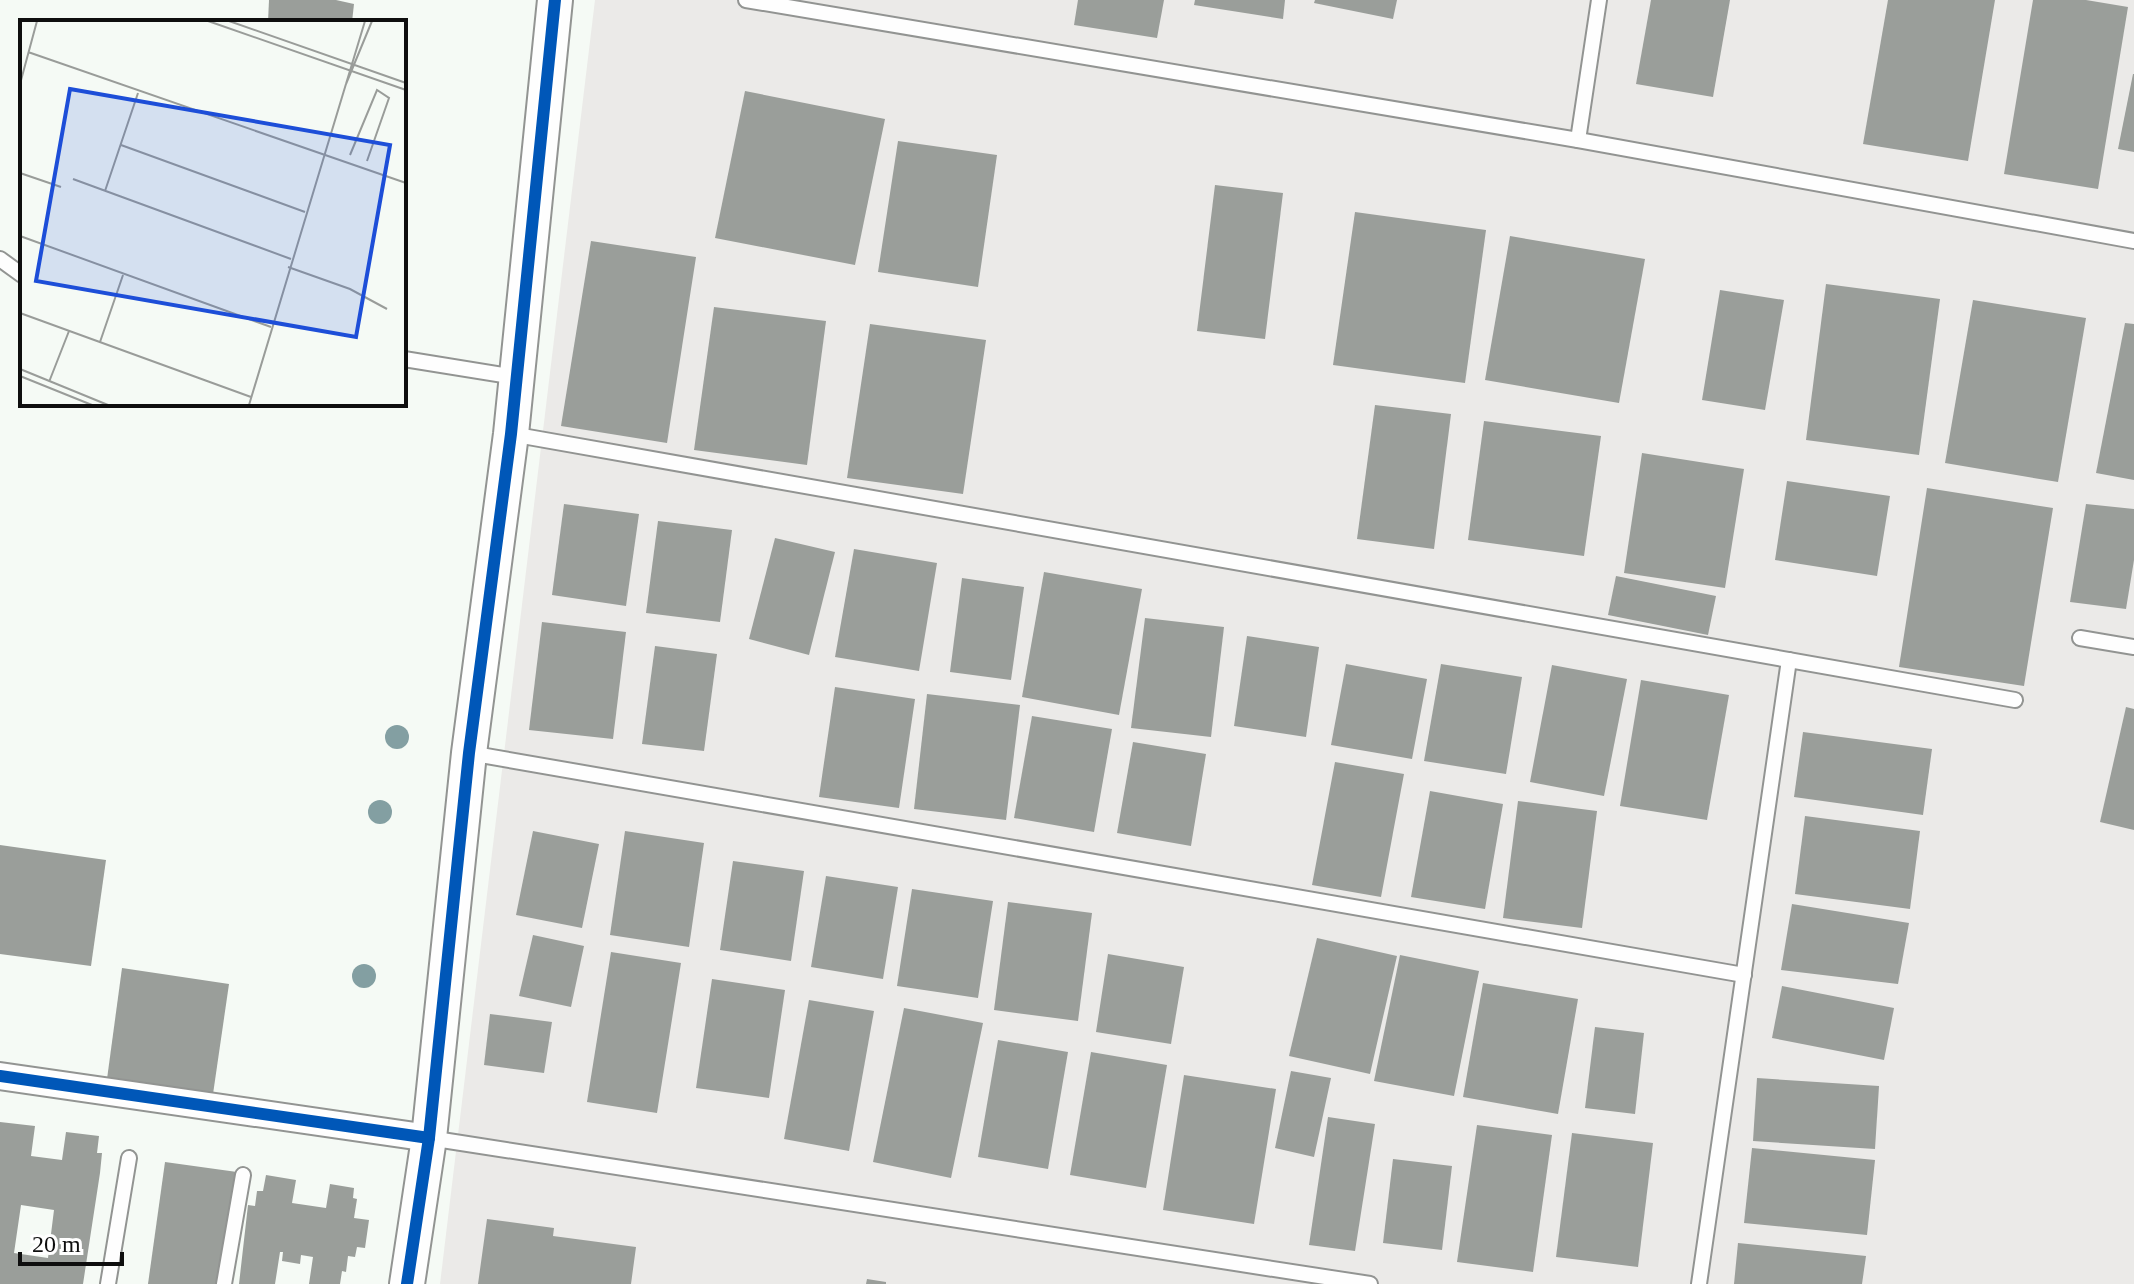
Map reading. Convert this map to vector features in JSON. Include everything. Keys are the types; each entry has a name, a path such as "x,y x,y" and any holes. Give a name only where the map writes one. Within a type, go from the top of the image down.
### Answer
{"street":[{"path":"407,1284 429,1138 469,753 511,434 555,0"},
{"path":"0,1076 429,1138"}],"lane":[{"path":"746,0 1578,140 2134,241"},
{"path":"1578,140 1599,0"},
{"path":"0,259 20,274"},
{"path":"406,359 516,377"},
{"path":"511,434 2015,700"},
{"path":"2080,638 2134,647"},
{"path":"1699,1284 1789,660"},
{"path":"469,753 1744,975"},
{"path":"429,1138 1370,1284"},
{"path":"108,1284 129,1158"},
{"path":"224,1284 243,1175"}],"shaded area":[{"path":"595,0 2134,0 2134,1284 440,1284"}],"building":[{"path":"269,0 336,0 354,4 352,20 268,20"},
{"path":"1078,0 1164,0 1157,38 1074,25"},
{"path":"1195,0 1285,0 1283,19 1194,5"},
{"path":"1315,0 1397,0 1393,19 1314,3"},
{"path":"1651,0 1730,0 1713,97 1636,84"},
{"path":"1888,0 1995,0 1968,161 1863,144"},
{"path":"2033,0 2086,0 2128,7 2098,189 2004,174"},
{"path":"2134,74 2134,152 2118,149"},
{"path":"745,91 885,119 855,265 715,238"},
{"path":"898,141 997,155 978,287 878,272"},
{"path":"1215,185 1283,193 1265,339 1197,331"},
{"path":"1355,212 1486,230 1465,383 1333,365"},
{"path":"1510,236 1645,259 1619,403 1485,380"},
{"path":"591,241 696,257 667,443 561,426"},
{"path":"1826,284 1940,299 1919,455 1806,440"},
{"path":"1720,290 1784,300 1765,410 1702,400"},
{"path":"1973,300 2086,318 2058,482 1945,463"},
{"path":"714,307 826,321 807,465 694,450"},
{"path":"2125,323 2134,324 2134,480 2096,473"},
{"path":"870,324 986,340 963,494 847,478"},
{"path":"1375,405 1451,414 1434,549 1357,539"},
{"path":"1484,421 1601,436 1584,556 1468,540"},
{"path":"1642,453 1744,469 1725,588 1624,573"},
{"path":"1787,481 1890,496 1877,576 1775,560"},
{"path":"1927,488 2053,508 2024,686 1899,667"},
{"path":"564,504 639,514 626,606 552,595"},
{"path":"2086,504 2134,509 2134,560 2126,609 2070,602"},
{"path":"658,521 732,530 720,622 646,613"},
{"path":"775,538 835,552 809,655 749,639"},
{"path":"854,549 937,563 919,671 835,657"},
{"path":"1044,572 1142,589 1119,715 1022,697"},
{"path":"1616,576 1716,596 1708,635 1608,615"},
{"path":"962,578 1024,587 1011,680 950,672"},
{"path":"1145,618 1224,627 1211,737 1131,728"},
{"path":"542,622 626,632 613,739 529,730"},
{"path":"1247,636 1319,647 1306,737 1234,726"},
{"path":"655,646 717,654 704,751 642,744"},
{"path":"1346,664 1427,679 1412,759 1331,745"},
{"path":"1441,664 1522,677 1506,774 1424,761"},
{"path":"1552,665 1627,679 1604,796 1530,782"},
{"path":"1641,680 1729,695 1707,820 1620,806"},
{"path":"835,687 915,699 899,808 819,797"},
{"path":"927,694 1020,705 1006,820 914,809"},
{"path":"2126,707 2134,709 2134,830 2100,822"},
{"path":"1032,716 1112,729 1094,832 1014,818"},
{"path":"1803,732 1932,749 1923,815 1794,797"},
{"path":"1133,742 1206,754 1191,846 1117,833"},
{"path":"1335,762 1404,774 1381,897 1312,885"},
{"path":"1430,791 1503,804 1485,909 1411,897"},
{"path":"1518,801 1597,811 1582,928 1503,918"},
{"path":"1805,816 1920,831 1910,909 1795,894"},
{"path":"533,831 599,844 582,928 516,915"},
{"path":"625,831 704,843 689,947 610,935"},
{"path":"0,845 106,860 91,966 0,954"},
{"path":"733,861 804,871 791,961 720,950"},
{"path":"826,876 898,887 883,979 811,967"},
{"path":"912,889 993,901 978,998 897,986"},
{"path":"1008,902 1092,913 1078,1021 994,1010"},
{"path":"1792,904 1909,923 1898,984 1781,970"},
{"path":"533,935 584,946 571,1007 519,996"},
{"path":"1317,938 1397,956 1370,1074 1289,1056"},
{"path":"611,952 681,963 657,1113 587,1102"},
{"path":"1108,954 1184,967 1171,1044 1096,1032"},
{"path":"1400,955 1479,971 1454,1096 1374,1081"},
{"path":"122,968 229,984 213,1094 107,1079"},
{"path":"712,979 785,990 769,1098 696,1088"},
{"path":"1483,983 1578,999 1558,1114 1463,1097"},
{"path":"1782,986 1894,1008 1884,1060 1772,1038"},
{"path":"809,1000 874,1011 849,1151 784,1139"},
{"path":"904,1008 983,1023 951,1178 873,1162"},
{"path":"490,1014 552,1022 544,1073 484,1065"},
{"path":"1595,1027 1644,1033 1635,1114 1585,1108"},
{"path":"998,1040 1068,1052 1048,1169 978,1157"},
{"path":"1091,1052 1167,1065 1146,1188 1070,1175"},
{"path":"1291,1071 1331,1078 1314,1157 1275,1148"},
{"path":"1184,1075 1276,1089 1254,1224 1163,1210"},
{"path":"1757,1078 1879,1086 1875,1149 1753,1141"},
{"path":"1328,1117 1375,1124 1355,1251 1309,1245"},
{"path":"0,1122 35,1126 31,1156 62,1160 66,1132 99,1136 97,1153 102,1153 100,1173 83,1284 0,1284","holes":["21,1205 54,1210 48,1258 14,1253"]},
{"path":"1477,1125 1552,1135 1533,1272 1457,1262"},
{"path":"1572,1133 1653,1143 1638,1267 1556,1257"},
{"path":"1752,1148 1875,1160 1867,1235 1744,1223"},
{"path":"1393,1159 1452,1166 1442,1250 1383,1243"},
{"path":"165,1162 237,1172 221,1284 148,1284"},
{"path":"266,1175 296,1180 292,1203 326,1208 330,1184 354,1188 353,1198 357,1199 354,1218 369,1220 365,1248 357,1247 355,1257 348,1256 346,1272 342,1271 340,1284 309,1284 313,1257 301,1255 300,1264 282,1261 283,1252 280,1252 275,1284 239,1284 248,1205 255,1206 257,1191 263,1191"},
{"path":"487,1219 554,1228 553,1236 636,1247 631,1284 478,1284"},
{"path":"1738,1243 1866,1256 1862,1284 1734,1284"},
{"path":"867,1279 886,1282 886,1284 866,1284"}],"cycle path":[{"path":"407,1284 429,1138 469,753 511,434 555,0"},
{"path":"0,1076 429,1138"}]}
